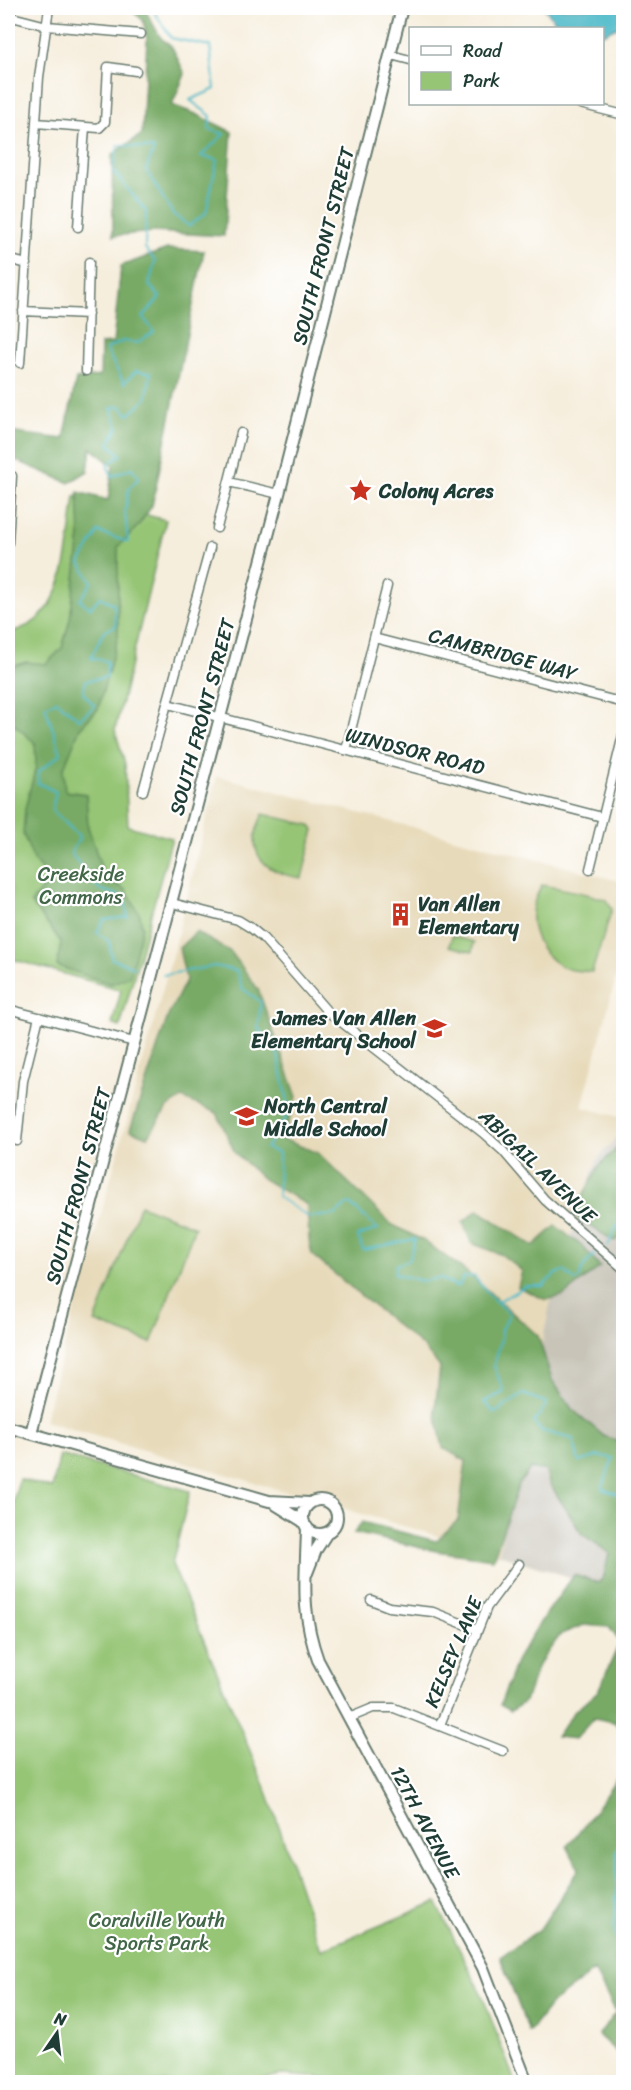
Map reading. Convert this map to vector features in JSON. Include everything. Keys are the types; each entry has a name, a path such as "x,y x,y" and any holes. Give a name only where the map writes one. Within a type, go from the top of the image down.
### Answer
{"street":[{"path":"20,363 39,77 49,8"},
{"name":"SOUTH FRONT STREET","path":"31,1434 279,494 402,8"},
{"path":"8,15 46,26 141,34"},
{"path":"391,55 409,60"},
{"path":"36,123 99,128 105,122 108,68 136,71"},
{"path":"584,105 624,114"},
{"path":"78,226 85,127"},
{"path":"8,259 27,264"},
{"path":"86,371 89,262"},
{"path":"23,311 88,314"},
{"path":"217,528 241,433"},
{"path":"8,543 12,476"},
{"path":"229,482 279,494"},
{"path":"143,791 210,548"},
{"path":"346,750 387,586"},
{"name":"CAMBRIDGE WAY","path":"374,638 624,703"},
{"name":"WINDSOR ROAD","path":"168,704 603,817"},
{"path":"590,869 624,731"},
{"name":"ABIGAIL AVENUE","path":"172,903 238,920 264,938 326,1010 483,1132 503,1151 545,1200 624,1269"},
{"path":"8,1009 134,1042"},
{"path":"17,1141 22,1081 39,1017"},
{"path":"8,1427 269,1501 310,1503 325,1501 336,1510 336,1523 327,1533 317,1533 269,1501"},
{"path":"305,1525 304,1512 310,1503"},
{"name":"12TH AVENUE","path":"305,1525 306,1612 312,1644 318,1660 483,1968 527,2082"},
{"name":"12TH AVENUE","path":"305,1576 316,1550 327,1533"},
{"name":"KELSEY LANE","path":"440,1725 487,1607 519,1564"},
{"path":"371,1600 389,1607 433,1612 477,1629"},
{"path":"349,1718 363,1711 382,1707 394,1708 503,1751"}],"shaded area":[{"path":"217,776 623,882 623,951 582,1107 623,1118 623,1131 597,1159 554,1285 499,1554 44,1421 174,949"},
{"path":"623,1131 623,1595 499,1554 554,1285 597,1159"}],"green space":[{"path":"128,8 144,8 161,38 172,47 185,74 172,105 232,132 224,236 153,232 113,236 112,155 142,134 147,39 143,20"},
{"path":"167,249 204,251 152,506 138,526 118,547 118,637 98,709 80,728 63,770 65,791 86,794 88,827 104,876 126,890 140,915 142,928 130,976 111,984 57,966 61,942 31,903 49,879 34,861 23,834 25,809 36,766 35,743 15,725 8,722 8,673 10,667 26,662 46,664 62,648 70,619 80,536 78,492 108,500 113,466 91,448 88,471 69,483 8,457 8,432 64,439 76,379 100,376 101,344 113,343 121,266"},
{"name":"Creekside Commons","path":"75,496 166,520 115,730 125,764 128,826 172,838 120,1027 112,1024 121,990 8,958 8,633 29,625 42,614 60,585 65,567"},
{"path":"263,814 310,825 314,830 302,878 277,871 267,866 260,858 256,850 255,839"},
{"path":"542,885 607,900 612,909 592,972 571,970 560,965 546,954 536,938 532,912"},
{"path":"196,932 231,952 258,989 297,1097 282,1139 318,1153 391,1224 424,1241 467,1272 538,1336 552,1380 572,1409 604,1436 623,1443 623,1731 614,1722 594,1718 575,1739 556,1737 573,1713 598,1691 620,1642 609,1627 584,1625 561,1634 538,1665 525,1701 511,1711 500,1705 517,1659 541,1621 574,1575 599,1583 604,1576 609,1553 581,1533 550,1484 545,1470 530,1469 519,1484 493,1559 436,1551 354,1533 362,1522 436,1541 458,1520 466,1461 443,1448 435,1410 440,1367 422,1346 312,1255 307,1205 263,1179 235,1153 217,1113 182,1098 167,1108 148,1137 130,1130 168,1016 186,980 179,948"},
{"path":"452,936 474,942 472,952 449,946"},
{"path":"623,1142 623,1236 614,1241 572,1215 599,1166"},
{"path":"140,1205 195,1227 151,1343 95,1322"},
{"path":"478,1210 533,1246 556,1226 583,1247 600,1267 564,1295 546,1300 518,1287 522,1271 502,1255 471,1243 463,1222"},
{"name":"Coralville Youth Sports Park","path":"60,1455 190,1491 172,1564 268,1794 321,1950 436,1902 482,1995 515,2082 347,2082 339,2079 282,2075 242,2082 8,2082 8,1527 19,1479 52,1488"},
{"path":"623,1770 623,2058 598,2035 616,2012 594,1971 552,2003 529,2032 500,1957 540,1929 579,1869 567,1846 584,1826"}],"water":[{"path":"544,8 623,8 623,27 604,33 604,27 560,27"}],"waterway":[{"path":"134,967 112,959 109,941 97,933 104,920 128,917 124,897 99,889 71,853 80,837 52,810 56,792 38,783 39,771 61,754 45,706 57,701 79,719 95,706 83,693 86,681 107,677 107,661 91,658 104,631 116,626 114,604 100,597 90,608 80,600 92,582 80,563 98,532 128,542 125,512 129,488 139,478 132,468 112,476 107,465 121,455 109,444 118,427 111,408 120,406 129,415 146,399 151,373 136,371 124,383 106,349 123,341 137,343 154,332 143,317 160,297 149,285 155,261 145,248 146,211 113,171 118,145 154,149 146,170 173,214 189,226 206,213 217,160 201,156 224,134 209,129 211,116 190,100 215,89 210,46 171,38 152,8"},
{"path":"163,975 215,966 237,971 242,988 261,1002 258,1028 277,1051 290,1111 266,1148 279,1153 278,1197 308,1217 335,1215 349,1203 378,1229 358,1236 363,1250 415,1239 409,1260 396,1265 395,1274 423,1281 440,1278 458,1287 464,1277 474,1276 491,1297 510,1314 501,1329 501,1339 494,1366 504,1392 484,1402 495,1413 523,1394 547,1403 534,1423 542,1431 573,1439 579,1462 598,1456 613,1458 602,1489 624,1496"},
{"path":"608,1246 615,1229 624,1218"},
{"path":"497,1302 526,1286 543,1286 554,1275 564,1271 576,1281 580,1278 585,1265 595,1254"},
{"path":"617,1944 614,1927 617,1851 624,1839"}],"place":[{"name":"Colony Acres","path":"361,491"},
{"name":"Van Allen Elementary","path":"400,915"},
{"name":"James Van Allen Elementary School","path":"434,1029"},
{"name":"North Central Middle School","path":"246,1117"}]}
